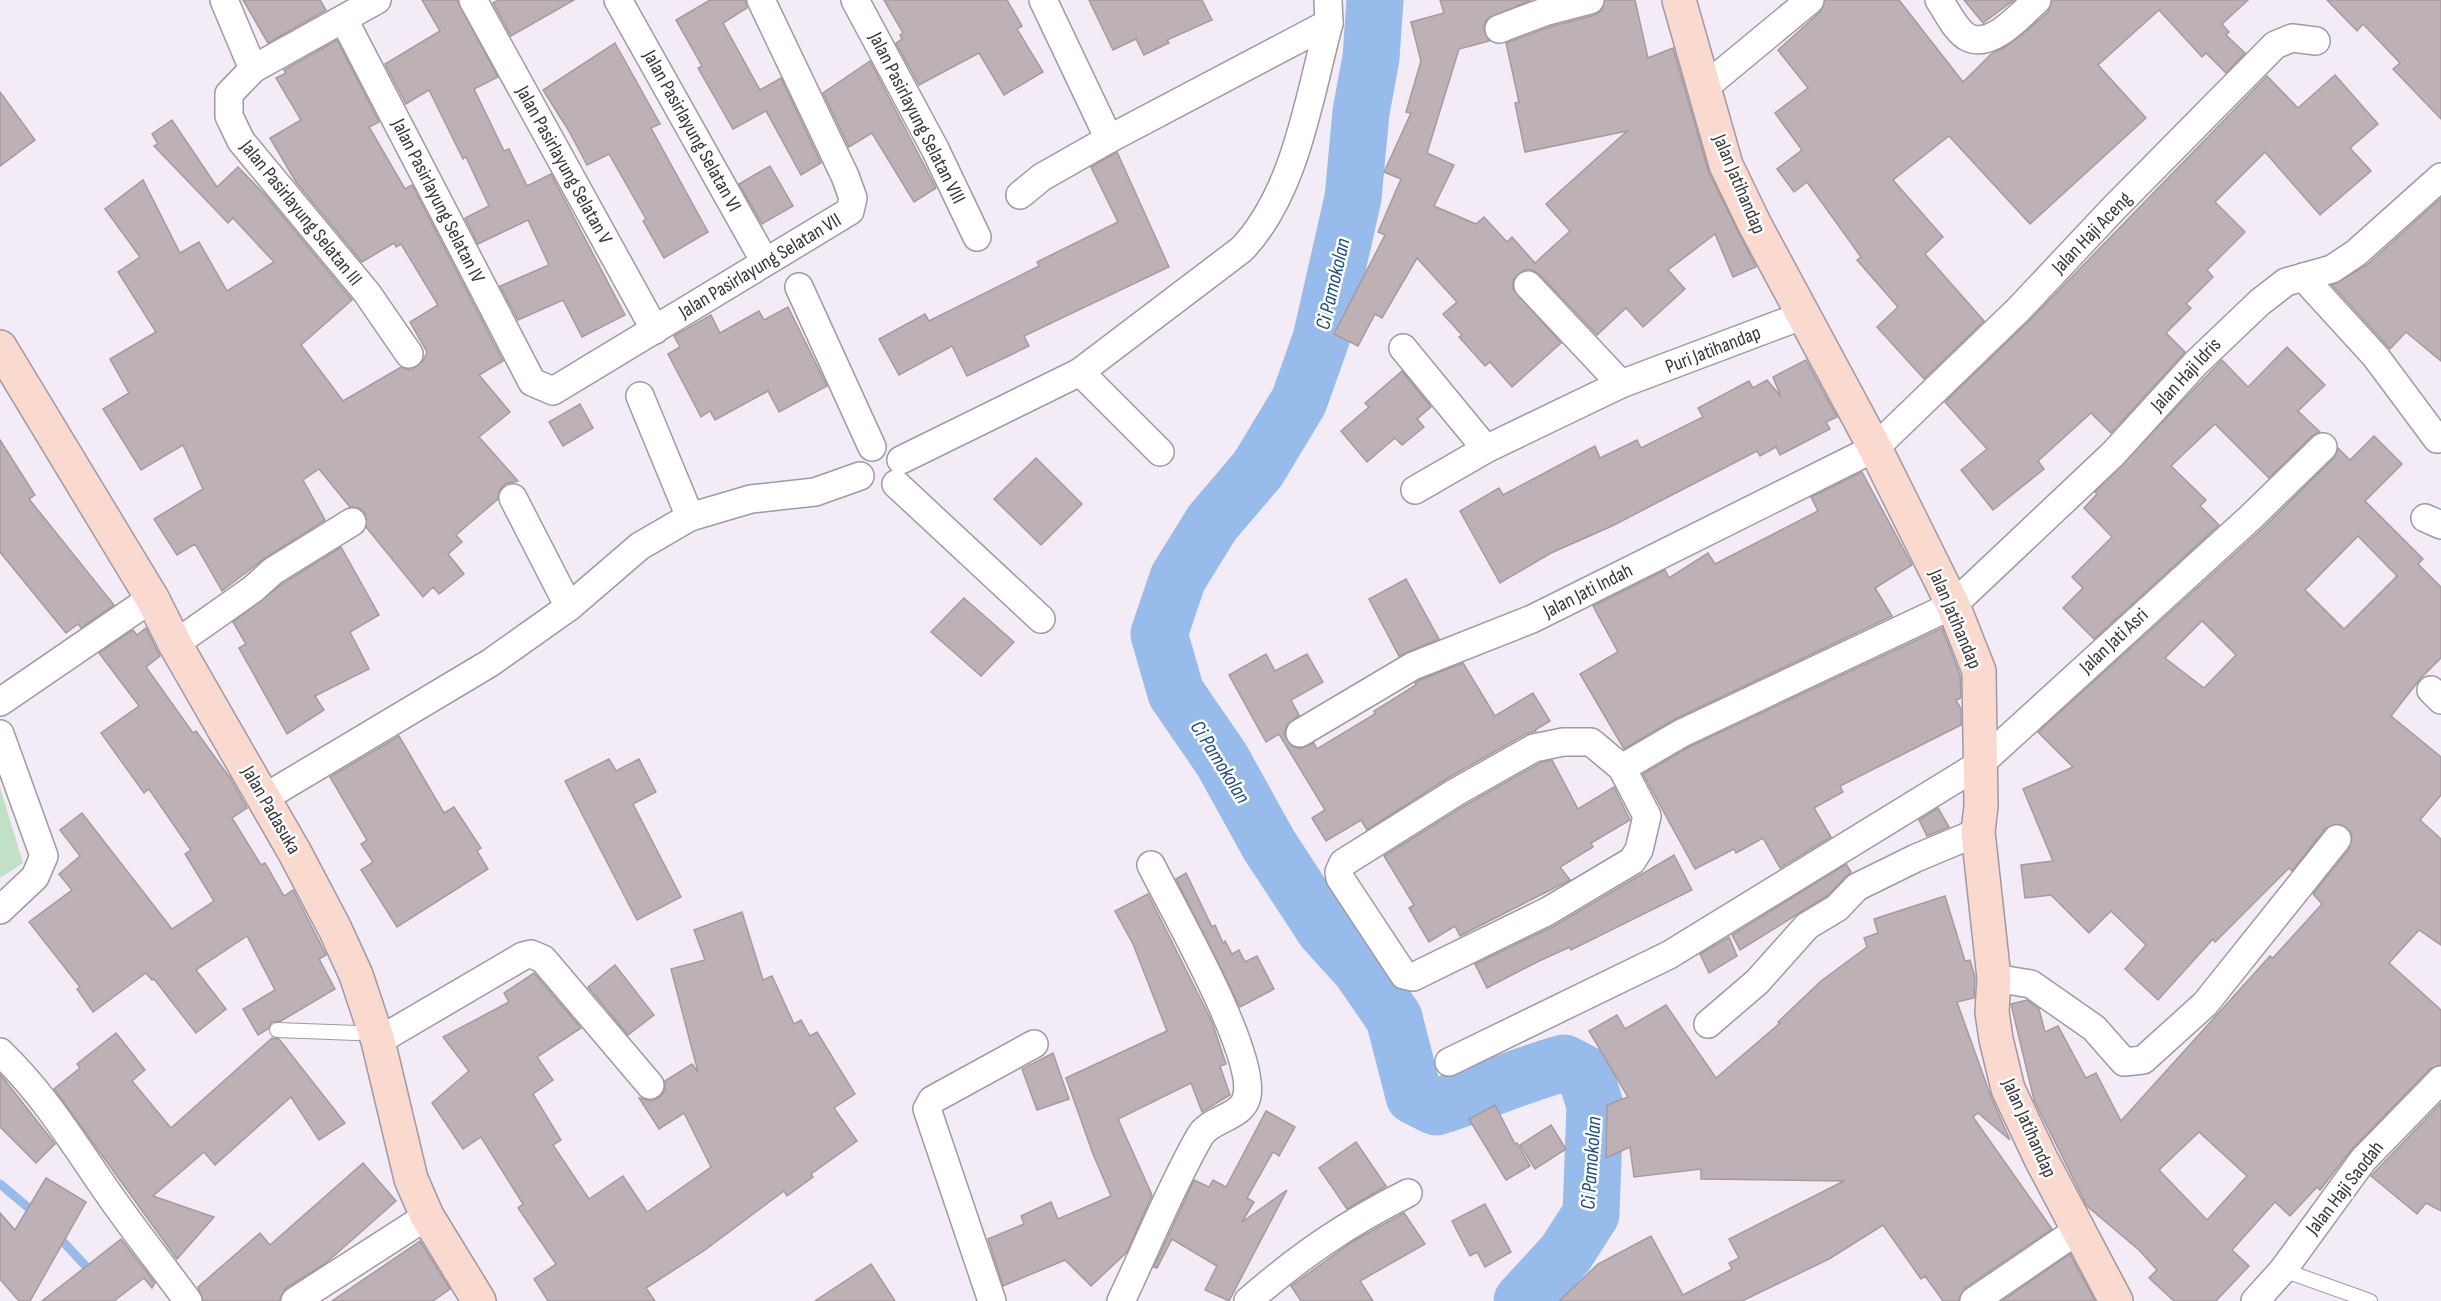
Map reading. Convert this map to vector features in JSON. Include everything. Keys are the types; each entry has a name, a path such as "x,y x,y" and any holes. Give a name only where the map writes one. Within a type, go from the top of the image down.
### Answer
{"street":[{"path":"224,0 253,69"},
{"name":"Jalan Pasirlayung Selatan III","path":"376,0 253,69 229,94 229,116 241,141 367,293 409,354"},
{"name":"Jalan Pasirlayung Selatan V","path":"473,0 655,330"},
{"name":"Jalan Pasirlayung Selatan VI","path":"618,0 765,262"},
{"name":"Jalan Pasirlayung Selatan VII","path":"532,382 553,392 850,211 853,198 845,176 761,0"},
{"name":"Jalan Pasirlayung Selatan VIII","path":"855,0 934,148 977,237"},
{"path":"1043,0 1109,139"},
{"path":"1499,29 1544,12 1590,0"},
{"name":"Jalan Jatihandap","path":"1679,0 1726,165 1755,225 1875,448 1953,605 1979,671 1978,832 1994,978 1992,1012 2008,1089 2116,1301"},
{"path":"1705,87 1810,0"},
{"path":"1939,0 1961,31 1969,38 1980,39 1992,37 2037,0"},
{"path":"1020,195 1042,177 1328,11"},
{"path":"1041,619 899,472 889,447 872,447 861,457 860,477 865,484 880,491 899,472 1080,372 1242,249 1258,232 1286,182 1328,11"},
{"name":"Jalan Pasirlayung Selatan IV","path":"344,20 532,382"},
{"name":"Jalan Haji Aceng","path":"1875,448 2019,309 2122,200 2275,45 2292,38 2316,40"},
{"name":"Jalan Haji Idris","path":"1622,768 1682,733 1953,605 2114,454 2196,363 2232,328 2286,282 2332,269 2356,253 2441,177"},
{"path":"2303,277 2376,357 2437,439"},
{"path":"1528,285 1592,350 1621,384"},
{"path":"799,287 872,447"},
{"name":"Puri Jatihandap","path":"1415,490 1486,449 1621,384 1804,315"},
{"name":"Jalan Padasuka","path":"0,347 152,598 175,644 264,798 335,929 356,975 376,1036 411,1179 427,1216 479,1301"},
{"path":"1403,348 1486,449"},
{"path":"1080,372 1160,452"},
{"path":"640,396 690,517"},
{"name":"Jalan Jati Asri","path":"1449,1062 1669,955 1980,764 2250,518 2323,447"},
{"name":"Jalan Jati Indah","path":"1300,733 1413,666 1532,619 1875,448"},
{"path":"264,798 490,663 569,607 640,546 690,517 751,499 815,492 860,477"},
{"path":"513,498 569,607"},
{"path":"175,644 253,589 273,571 352,522"},
{"path":"0,702 152,598"},
{"path":"0,734 44,856 35,877 0,910"},
{"path":"1563,742 1591,742 1622,768 1647,816 1639,850 1632,861 1548,911 1413,977 1399,971 1340,878 1341,866 1348,858 1534,748 1563,742"},
{"path":"1708,1024 1756,982 1807,926 1837,908 1857,887 1916,858 1978,832"},
{"path":"1994,978 2031,984 2094,1028 2124,1062 2143,1060 2205,1004 2337,839"},
{"path":"1121,1301 1201,1134 1238,1110 1247,1095 1243,1063 1227,1017 1151,866"},
{"path":"376,1036 523,956 531,954 543,959 650,1085"},
{"path":"992,1301 927,1109 932,1100 1034,1044"},
{"path":"0,1052 27,1077 59,1119 106,1190 188,1301"},
{"name":"Jalan Haji Saodah","path":"2255,1301 2283,1270 2363,1160 2441,1080"},
{"path":"1248,1301 1298,1258 1363,1216 1408,1193"},
{"path":"295,1301 427,1216"},
{"path":"1974,1301 2078,1230"}],"lane":[{"path":"277,1030 376,1036"},
{"path":"2283,1270 2370,1301"}],"green space":[{"path":"0,787 23,863 0,878"}],"building":[{"path":"243,0 320,0 326,10 268,43"},
{"path":"422,0 457,0 498,77 474,89 504,151 509,149 527,186 551,174 625,315 582,337 563,300 518,320 500,286 549,265 528,220 478,244 465,218 489,206 466,157 463,159 429,90 406,104 385,64 440,31"},
{"path":"498,0 574,0 511,36 493,3"},
{"path":"710,0 745,0 747,8 723,23 760,90 781,78 821,163 801,175 766,111 733,129 698,68 702,66 676,20"},
{"path":"884,0 1007,0 1022,26 1017,29 1043,72 1004,95 979,53 919,85 896,43 902,39 900,35 903,33"},
{"path":"1089,0 1202,0 1212,20 1167,40 1169,43 1144,55 1136,39 1113,50"},
{"path":"1440,0 1531,0 1487,19 1483,27 1489,41 1459,49 1427,153 1454,165 1434,206 1476,224 1484,217 1507,242 1512,237 1535,263 1570,231 1546,204 1627,131 1525,152 1515,103 1519,102 1506,43 1549,27 1595,15 1601,11 1605,0 1635,0 1648,58 1673,48 1709,173 1756,267 1733,277 1715,234 1668,270 1685,289 1643,327 1626,308 1597,335 1539,274 1532,270 1524,270 1513,280 1513,289 1561,343 1512,387 1490,362 1485,366 1459,337 1462,335 1443,314 1457,302 1417,258 1382,318 1375,314 1358,346 1334,334 1385,235 1378,232 1401,179 1384,172 1411,113 1406,112 1421,61 1411,22 1444,13"},
{"path":"1825,0 1899,0 1963,82 1991,54 2005,47 2048,12 2052,0 2248,0 2222,24 2229,32 2226,35 2245,53 2226,73 2206,53 2202,57 2159,10 2098,65 2146,118 2030,224 1949,136 1893,180 1943,237 1925,254 1984,321 1924,379 1877,327 1898,307 1857,260 1861,257 1807,182 1794,192 1777,169 1802,150 1775,113 1808,88 1778,50 1820,12"},
{"path":"1964,0 2014,0 1983,23"},
{"path":"2327,0 2441,0 2441,119 2393,69 2400,63 2363,24 2357,31"},
{"path":"337,40 379,122 369,127 405,189 412,185 503,361 479,375 510,412 479,437 518,481 505,484 500,490 498,499 456,535 462,542 448,554 464,574 439,594 433,587 423,597 366,527 365,513 359,508 350,507 319,469 303,480 325,520 265,558 222,591 195,544 177,555 154,519 203,489 183,445 141,470 103,409 129,393 110,359 156,332 118,272 140,257 105,209 143,180 180,253 199,242 227,291 274,262 233,218 228,223 154,146 158,144 152,134 172,120 217,187 238,167 266,196 352,300 301,345 343,401 401,367 411,370 423,361 427,352 410,322 438,305 401,244 396,247 394,243 362,262 296,182 270,138 301,120 276,78 286,73 284,70"},
{"path":"615,43 660,124 651,128 708,232 664,258 643,221 646,219 609,154 587,165 543,90"},
{"path":"870,61 936,188 914,202 872,133 849,147 823,93"},
{"path":"2335,75 2378,124 2350,148 2371,171 2320,215 2265,152 2215,202 2245,232 2207,270 2213,277 2186,304 2191,308 2166,333 2185,352 2111,433 2091,413 2038,461 2044,469 1993,510 1961,470 1987,449 1945,402 2030,320 2267,76 2298,108"},
{"path":"0,92 35,140 0,166"},
{"path":"1117,152 1169,267 1024,336 1029,346 967,376 952,346 899,375 879,339 925,314 929,321 1039,266 1037,262 1118,222 1091,167"},
{"path":"770,166 793,206 762,224 739,184"},
{"path":"2441,198 2441,361 2406,332 2390,349 2332,285 2367,265"},
{"path":"788,307 827,386 779,412 768,391 715,420 710,411 701,417 668,354 680,347 674,336 711,315 720,333 759,311 764,320"},
{"path":"2287,347 2325,385 2298,411 2320,432 2312,436 2269,478 2215,424 2171,466 2206,500 2200,506 2219,525 2094,639 2063,608 2083,588 2072,577 2112,537 2084,508 2097,494 2095,492 2222,360 2248,387"},
{"path":"1806,360 1837,417 1826,422 1830,429 1780,455 1776,447 1760,456 1757,451 1612,526 1551,553 1500,583 1460,511 1499,488 1503,495 1595,446 1600,458 1637,440 1641,448 1703,417 1698,408 1749,381 1753,388 1767,380 1781,397 1773,377"},
{"path":"1402,371 1431,407 1417,419 1424,427 1402,445 1395,438 1367,462 1341,431 1369,407 1365,403"},
{"path":"580,404 593,428 563,446 549,422"},
{"path":"2374,436 2402,464 2365,501 2423,559 2418,564 2441,587 2441,658 2420,679 2391,716 2441,757 2441,795 2420,820 2441,839 2441,945 2419,930 2389,963 2441,1010 2441,1065 2430,1069 2352,1149 2320,1190 2317,1187 2290,1216 2275,1202 2232,1250 2249,1266 2216,1301 2174,1301 2149,1278 2157,1270 2139,1250 2087,1206 2034,1100 2011,1004 2027,1000 2039,1009 2045,1032 2058,1026 2086,1078 2096,1073 2121,1121 2270,956 2273,958 2322,904 2313,894 2349,849 2352,834 2340,824 2325,829 2292,871 2289,868 2215,942 2213,939 2158,1000 2125,969 2146,945 2111,911 2089,933 2051,895 2025,898 2021,865 2053,861 2023,789 2073,767 2038,732 2261,530 2334,458 2338,448 2350,460","holes":["2358,536 2397,576 2344,629 2305,590","2202,621 2236,655 2204,688 2165,658","2199,1132 2247,1176 2207,1220 2159,1170"]},
{"path":"0,440 35,495 29,499 114,605 81,628 78,624 66,633 0,552"},
{"path":"1036,458 1082,504 1041,545 994,499"},
{"path":"1862,472 1912,565 1875,588 1892,616 1675,719 1624,749 1580,674 1618,652 1593,606 1665,570 1669,578 1708,553 1715,564 1818,511 1811,497"},
{"path":"341,547 379,615 350,632 369,669 315,696 324,710 287,734 239,648 246,644 233,622 282,584"},
{"path":"1406,579 1439,639 1399,656 1369,599"},
{"path":"964,598 1014,642 981,676 931,632"},
{"path":"146,628 160,656 146,667 193,733 196,731 230,778 247,808 232,818 261,865 265,863 284,896 293,890 326,955 319,959 335,989 281,1021 272,1022 268,1029 258,1035 243,1009 275,990 247,936 196,970 226,1009 196,1033 154,979 152,980 146,973 93,1012 77,989 80,987 29,922 72,890 59,874 80,856 60,830 82,813 172,929 214,901 185,854 191,850 149,789 144,793 101,733 139,706 99,653 133,630 137,635"},
{"path":"1942,628 1960,675 1961,698 1956,700 1961,709 1961,725 1840,786 1843,792 1814,808 1831,837 1780,868 1763,838 1736,853 1734,849 1695,869 1643,774 1689,747"},
{"path":"1266,654 1275,671 1307,654 1323,682 1291,700 1299,715 1287,725 1284,734 1292,746 1300,749 1314,743 1317,749 1375,714 1374,711 1416,685 1415,683 1420,680 1463,663 1495,716 1533,693 1550,721 1536,731 1526,734 1448,778 1367,830 1361,820 1326,841 1312,818 1325,810 1279,734 1266,742 1229,675"},
{"path":"399,736 444,813 454,807 481,848 477,851 488,869 397,927 361,870 373,862 361,844 367,840 330,777"},
{"path":"609,759 616,771 639,759 656,792 633,804 681,897 637,920 565,781"},
{"path":"1552,760 1578,809 1614,787 1630,820 1591,843 1593,847 1560,867 1570,880 1460,936 1455,926 1429,942 1409,908 1414,905 1384,856 1464,806 1540,763"},
{"path":"1938,808 1949,827 1927,836 1919,820"},
{"path":"1674,855 1692,890 1571,950 1570,947 1539,961 1487,988 1475,964 1556,925"},
{"path":"1846,864 1851,872 1827,896 1740,950 1732,935"},
{"path":"1186,873 1212,927 1215,925 1223,943 1225,941 1232,954 1239,950 1245,962 1257,956 1274,989 1240,1007 1176,879"},
{"path":"1148,894 1212,1022 1226,1064 1220,1066 1230,1095 1202,1112 1191,1083 1118,1119 1152,1195 1127,1252 1091,1286 1065,1260 1003,1286 988,1239 1024,1224 1021,1216 1051,1202 1058,1219 1111,1196 1093,1154 1066,1078 1167,1031 1133,944 1115,911"},
{"path":"1945,896 1965,961 1970,960 1975,977 1974,998 1957,1002 1991,1097 2010,1140 1978,1113 1973,1117 2052,1229 1965,1288 1958,1301 1943,1301 1925,1276 1921,1279 1883,1225 1829,1259 1742,1301 1559,1301 1598,1264 1651,1236 1683,1295 1732,1269 1729,1263 1739,1258 1729,1239 1844,1181 1701,1179 1701,1169 1634,1177 1630,1147 1606,1158 1607,1105 1628,1097 1589,1031 1617,1015 1625,1029 1666,1005 1716,1078 1780,1023 1778,1022 1821,981 1867,947 1864,938 1878,933 1874,919"},
{"path":"742,912 763,980 772,976 794,1024 801,1020 810,1036 817,1032 855,1094 834,1108 857,1141 811,1174 813,1177 787,1196 784,1191 705,1250 646,1288 655,1301 548,1301 534,1279 556,1264 518,1208 523,1204 481,1137 463,1149 432,1103 469,1071 443,1037 509,1002 504,993 534,973 581,1028 537,1057 553,1080 533,1094 561,1140 553,1145 589,1199 623,1176 647,1212 711,1167 684,1113 659,1129 639,1098 652,1101 660,1097 665,1090 665,1081 692,1064 698,1072 671,969 705,960 694,930"},
{"path":"1729,937 1737,956 1709,973 1700,954"},
{"path":"615,965 654,1015 628,1035 588,987"},
{"path":"116,1033 145,1070 132,1081 171,1128 272,1038 279,1039 345,1123 319,1140 291,1097 215,1165 204,1152 153,1196 214,1217 177,1259 54,1089 80,1068 77,1064"},
{"path":"1053,1053 1069,1099 1037,1110 1022,1069"},
{"path":"0,1074 55,1144 36,1163 0,1127"},
{"path":"2441,1103 2441,1211 2426,1203 2417,1214 2371,1176"},
{"path":"1495,1105 1515,1144 1517,1143 1530,1166 1506,1180 1469,1119"},
{"path":"1266,1111 1295,1127 1279,1156 1273,1152 1247,1198 1254,1202 1242,1222 1287,1190 1229,1301 1205,1290 1217,1266 1172,1239 1157,1268 1154,1267 1194,1180 1209,1187 1213,1180 1226,1187"},
{"path":"1551,1125 1566,1149 1535,1169 1520,1145"},
{"path":"1356,1142 1386,1186 1347,1209 1319,1168"},
{"path":"363,1163 396,1201 326,1263 286,1288 279,1301 203,1301 198,1287 260,1233 270,1245"},
{"path":"46,1178 86,1202 30,1301 19,1301 0,1279 0,1213 15,1230"},
{"path":"1485,1204 1511,1252 1485,1267 1477,1252 1470,1256 1452,1221"},
{"path":"1404,1213 1425,1244 1360,1281 1373,1301 1301,1301 1291,1286 1352,1242"},
{"path":"121,1239 155,1283 152,1288 144,1278 114,1301 42,1301"},
{"path":"420,1241 450,1289 433,1301 332,1301"},
{"path":"2070,1254 2095,1301 2002,1301"},
{"path":"871,1264 895,1301 815,1301"}],"waterway":[{"name":"Ci Pamokolan","path":"1375,0 1371,58 1361,112 1353,198 1321,339 1299,401 1258,469 1212,523 1178,578 1159,634 1176,693 1222,760 1269,845 1324,929 1361,970 1394,1018 1414,1096 1436,1107 1564,1063 1585,1074 1595,1105 1591,1214 1566,1253 1522,1301"},
{"path":"0,1184 37,1215"},
{"path":"55,1233 93,1274"}]}
